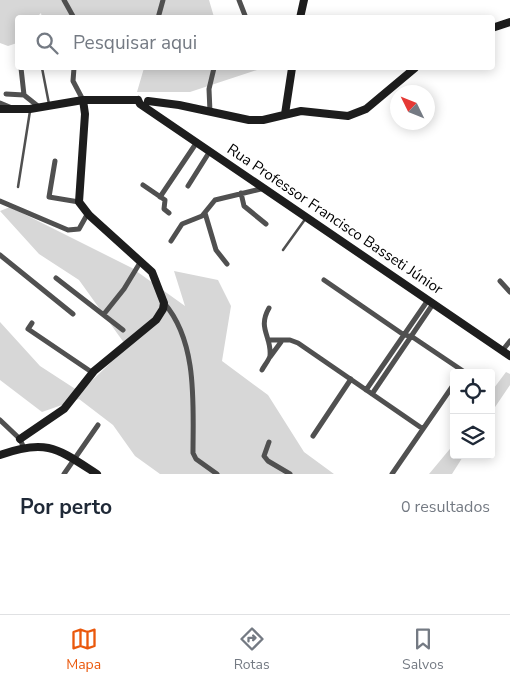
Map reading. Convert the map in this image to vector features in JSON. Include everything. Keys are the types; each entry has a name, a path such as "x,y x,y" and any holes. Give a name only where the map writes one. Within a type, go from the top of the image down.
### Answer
{"main road":[{"path":"301,15 304,0"},
{"path":"495,27 510,22"},
{"path":"285,114 292,70"},
{"path":"0,109 30,109 83,100 179,104 249,120 268,119 308,110 348,116 360,112 412,70"},
{"path":"0,455 22,443 70,404 93,373 156,320 163,309 164,303 152,272 88,213 79,202 85,114 83,100"},
{"name":"Rua Professor Francisco Basseti Júnior","path":"143,102 210,151 510,356"},
{"path":"22,443 51,448 97,474"}],"street":[{"path":"64,0 72,15"},
{"path":"159,15 163,0"},
{"path":"239,0 245,15"},
{"path":"21,70 24,78 24,96"},
{"path":"74,70 73,81 83,100"},
{"path":"210,112 209,89 214,70"},
{"path":"6,94 24,96 39,107"},
{"path":"0,103 14,110"},
{"path":"160,197 198,142"},
{"path":"188,186 210,151"},
{"path":"54,161 49,197 79,202"},
{"path":"143,186 165,200 164,209 169,213"},
{"path":"171,241 182,224 205,214 215,200 265,188"},
{"path":"241,193 244,206 266,224"},
{"path":"0,201 68,230 79,229 88,213"},
{"path":"205,214 216,250 227,264"},
{"path":"0,255 73,314"},
{"path":"104,314 124,289 141,261"},
{"path":"56,278 122,330"},
{"path":"324,280 460,369"},
{"path":"500,281 510,292"},
{"path":"366,390 404,334 431,302"},
{"path":"372,394 411,336 431,302"},
{"path":"164,303 173,313 189,358 193,404 194,453 196,459 216,474"},
{"path":"269,308 263,323 270,357"},
{"path":"32,323 28,329 93,373"},
{"path":"268,340 281,342 290,340 298,343 423,429"},
{"path":"502,351 510,341"},
{"path":"262,370 281,342"},
{"path":"313,436 351,379"},
{"path":"392,474 450,390"},
{"path":"0,420 22,443"},
{"path":"64,474 98,425"},
{"path":"269,442 264,449 264,456 268,462 290,474"}],"lane":[{"path":"42,70 49,105"},
{"path":"18,187 30,109"},
{"path":"283,250 307,217"}],"shaded area":[{"path":"0,0 209,0 213,15 41,15 41,13 39,15 15,15 15,44 8,46 0,43"},
{"path":"143,70 257,70 190,92 137,92"},
{"path":"10,207 132,268 185,306 174,271 218,280 231,306 222,361 268,395 304,452 334,474 160,474 135,456 113,425 79,399 42,412 0,380 0,322 40,366 80,392 127,347 79,280 39,254 0,211"},
{"path":"506,372 510,374 510,385 495,407 495,387"},
{"path":"450,449 450,459 461,459 452,474 429,474"}]}
